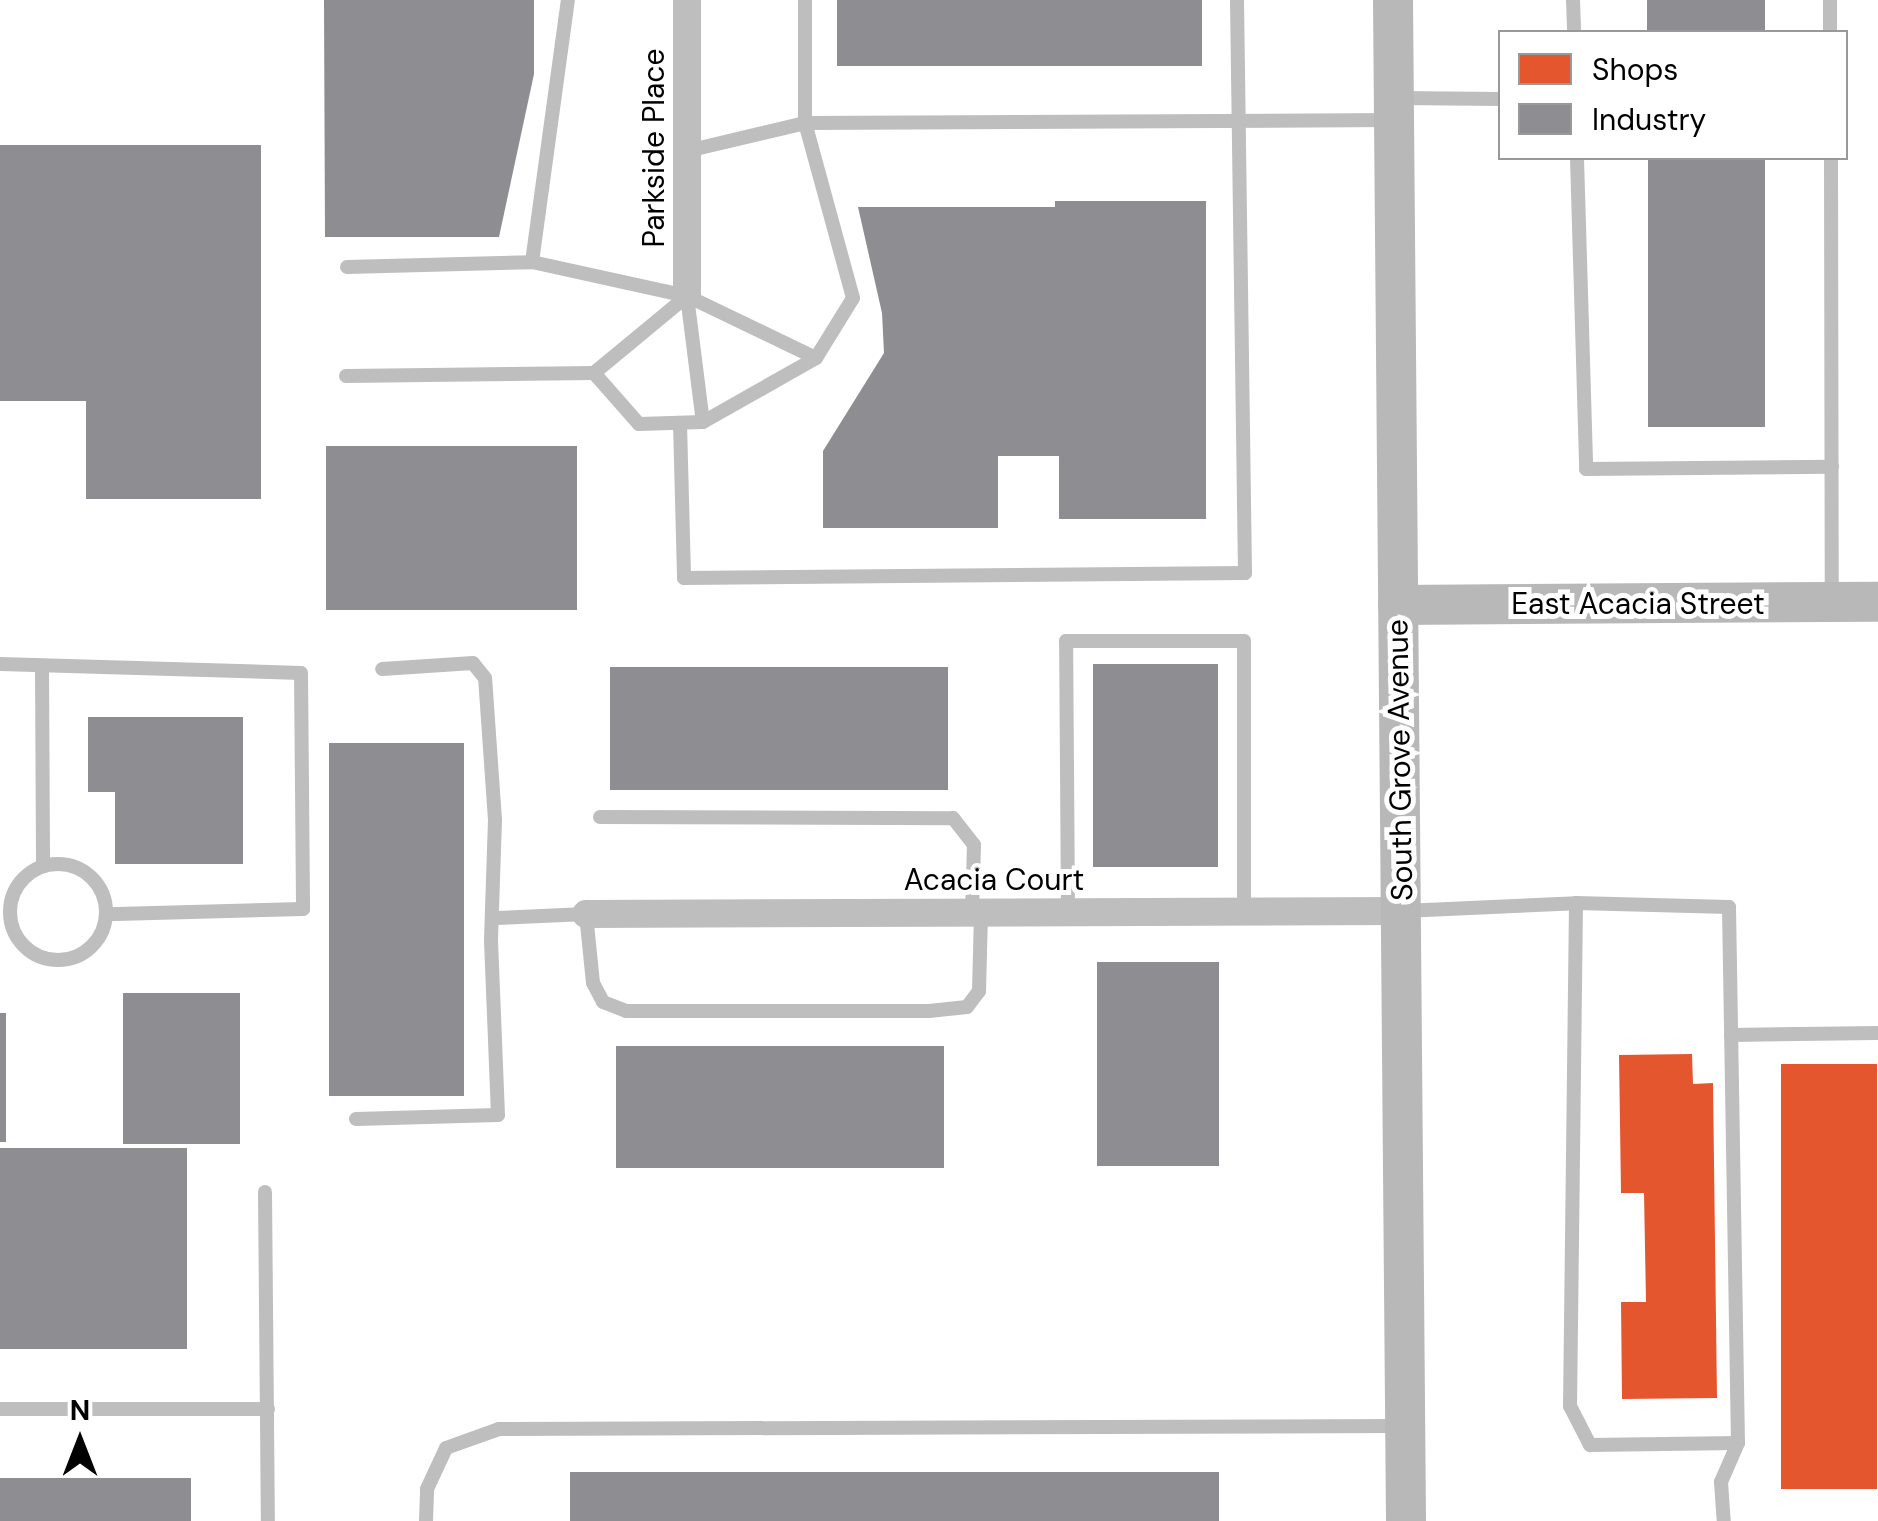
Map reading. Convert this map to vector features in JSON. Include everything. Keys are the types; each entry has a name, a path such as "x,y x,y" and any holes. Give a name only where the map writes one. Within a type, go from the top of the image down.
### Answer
{"main road":[{"name":"South Grove Avenue","path":"1392,0 1406,1521"},
{"name":"East Acacia Street","path":"1398,605 1878,602"}],"street":[{"name":"Parkside Place","path":"687,0 687,296"},
{"name":"Acacia Court","path":"586,914 1402,911"}],"lane":[{"path":"532,262 568,0"},
{"path":"594,373 640,424 703,422 816,358 853,298 804,123 805,0"},
{"path":"680,423 684,578 1245,573 1236,0"},
{"path":"1573,0 1574,30"},
{"path":"1830,0 1830,30"},
{"path":"687,151 804,123 1238,120 1498,98"},
{"path":"1577,160 1586,469 1832,468"},
{"path":"1831,160 1832,602"},
{"path":"347,267 532,262 687,296 816,358"},
{"path":"346,376 594,373 687,296"},
{"path":"687,296 703,422"},
{"path":"1068,912 1066,641 1244,641 1244,912"},
{"path":"356,1120 498,1115 491,940 496,918 485,678 473,663 382,670"},
{"path":"0,664 300,673 303,908 107,914"},
{"path":"42,666 43,866"},
{"path":"496,918 586,914 593,983 603,1002 626,1011 929,1011 967,1007 979,991 974,845 953,818 600,817"},
{"path":"59,863 88,873 107,914 95,944 66,960 50,960 21,944 5,906 18,883 43,866 59,863"},
{"path":"1576,903 1570,1406 1590,1444 1738,1444"},
{"path":"1402,911 1576,903 1729,907 1738,1444 1722,1482 1724,1521"},
{"path":"1731,1035 1878,1033"},
{"path":"265,1192 268,1521"},
{"path":"0,1409 268,1409"},
{"path":"426,1521 426,1489 446,1448 499,1429 1405,1426"}],"building: Shops":[{"path":"1692,1054 1693,1084 1713,1083 1717,1398 1622,1399 1621,1302 1646,1302 1644,1193 1621,1193 1619,1055"},
{"path":"1781,1064 1877,1064 1877,1489 1781,1489"}],"building: Industry":[{"path":"324,0 534,0 534,74 499,237 325,237"},
{"path":"837,0 1202,0 1202,66 837,66"},
{"path":"1647,0 1765,0 1765,30 1647,30"},
{"path":"0,145 261,145 261,499 86,499 86,401 0,401"},
{"path":"1648,160 1765,160 1765,427 1648,427"},
{"path":"1055,201 1206,201 1206,519 1059,519 1059,456 998,456 998,528 823,528 823,451 884,353 882,313 858,207 1055,207"},
{"path":"326,446 577,446 577,610 326,610"},
{"path":"1093,664 1218,664 1218,867 1093,867"},
{"path":"610,667 948,667 948,790 610,790"},
{"path":"88,717 243,717 243,864 115,864 115,792 88,792"},
{"path":"329,743 464,743 464,1096 329,1096"},
{"path":"1097,962 1219,962 1219,1166 1097,1166"},
{"path":"123,993 240,993 240,1144 123,1144"},
{"path":"0,1013 6,1013 6,1142 0,1142"},
{"path":"616,1046 944,1046 944,1168 616,1168"},
{"path":"0,1148 187,1148 187,1349 0,1349"},
{"path":"570,1472 1219,1472 1219,1521 570,1521"},
{"path":"0,1478 191,1478 191,1521 0,1521"}]}
